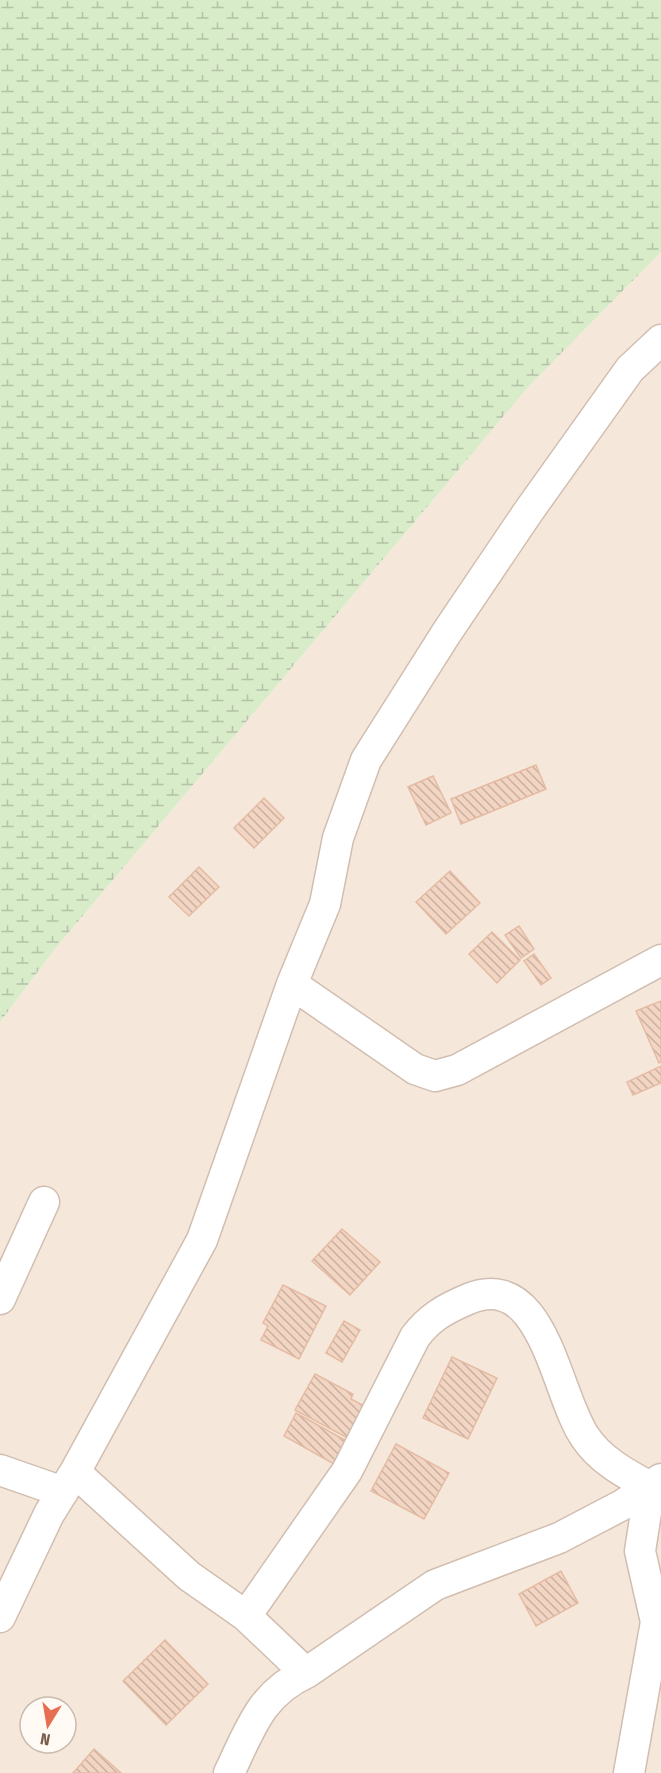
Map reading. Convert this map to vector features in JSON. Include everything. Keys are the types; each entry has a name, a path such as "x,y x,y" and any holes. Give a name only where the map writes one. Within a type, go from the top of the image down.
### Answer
{"street":[{"path":"0,1616 49,1514 69,1482 202,1240 292,984 325,904 338,838 366,760 447,632 528,512 630,369 661,340"},
{"path":"292,984 416,1069 435,1076 457,1070 661,960"},
{"path":"0,1299 44,1202"},
{"path":"246,1616 347,1471 415,1337 427,1321 449,1307 482,1293 503,1297 519,1305 531,1316 542,1333 564,1396 585,1438 613,1466 655,1483"},
{"path":"0,1470 69,1482 189,1576 246,1616 306,1673"},
{"path":"230,1773 261,1707 288,1682 306,1673 435,1585 559,1538 655,1483"},
{"path":"629,1773 656,1622 640,1551 655,1483"}],"shaded area":[{"path":"661,252 661,1773 0,1773 0,1022 54,950 529,386"}],"green space":[{"path":"0,0 661,0 661,252 529,386 54,950 0,1022"}],"building":[{"path":"536,765 546,789 461,824 451,799"},
{"path":"433,776 451,813 426,825 408,787"},
{"path":"264,798 284,818 254,848 234,828"},
{"path":"199,867 219,887 189,916 169,897"},
{"path":"450,871 480,903 446,934 416,902"},
{"path":"519,926 534,949 521,958 505,935"},
{"path":"492,932 520,960 497,983 469,954"},
{"path":"534,954 551,978 541,985 524,961"},
{"path":"661,1001 661,1062 659,1063 636,1011"},
{"path":"661,1066 661,1083 633,1095 627,1082"},
{"path":"342,1229 380,1262 350,1295 312,1261"},
{"path":"283,1285 326,1306 299,1359 261,1340 268,1326 263,1323"},
{"path":"344,1321 360,1330 342,1362 326,1353"},
{"path":"452,1357 497,1378 468,1439 423,1418"},
{"path":"315,1374 353,1394 351,1399 374,1411 357,1443 295,1410"},
{"path":"296,1413 354,1445 341,1468 284,1436"},
{"path":"396,1444 449,1473 424,1519 371,1491"},
{"path":"561,1571 578,1603 536,1626 519,1594"},
{"path":"165,1640 208,1684 166,1725 123,1681"},
{"path":"94,1749 121,1773 73,1773"}]}
